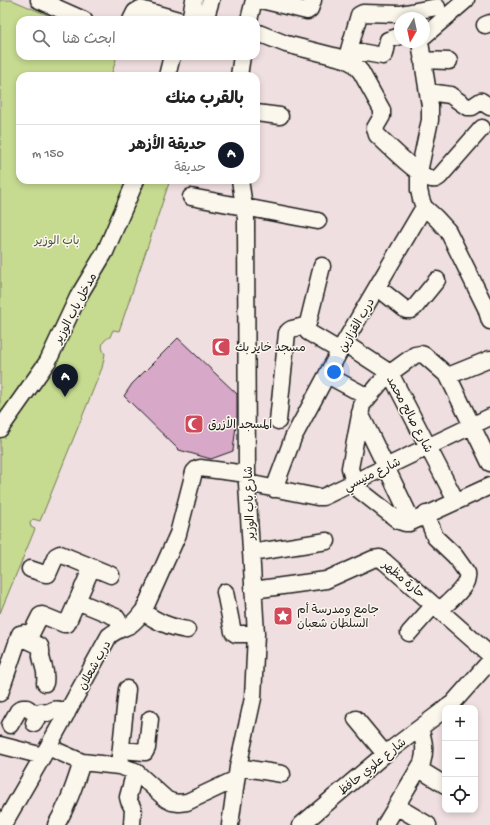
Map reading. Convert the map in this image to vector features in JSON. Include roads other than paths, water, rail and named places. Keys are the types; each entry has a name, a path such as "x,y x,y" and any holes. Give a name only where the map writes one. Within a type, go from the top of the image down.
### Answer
{"street":[{"path":"39,0 75,16"},
{"path":"191,16 194,0"},
{"path":"206,16 211,0"},
{"path":"250,16 254,0"},
{"path":"261,0 307,11 310,9 313,0"},
{"path":"430,31 466,0"},
{"path":"411,12 437,7"},
{"path":"394,14 363,13 359,15 349,50 383,56 385,54 388,40 394,38"},
{"path":"136,14 150,16"},
{"path":"260,34 286,44 345,59 354,64 361,72 382,110 382,116 375,128 377,135 419,172 432,179 437,179 440,176 482,128"},
{"path":"421,48 429,92 430,120 419,172 419,190 424,208 448,231 486,308 490,321"},
{"path":"168,72 171,60"},
{"path":"240,72 241,60"},
{"path":"422,60 449,61"},
{"path":"429,92 450,95 467,107 472,107 481,101 490,107"},
{"path":"260,114 280,116"},
{"name":"مدخل باب الوزير","path":"0,429 48,360 78,297 105,252 134,184"},
{"name":"شارع باب الوزير","path":"230,825 237,773 253,698 256,634 247,478 244,207 241,184"},
{"path":"191,197 318,221"},
{"name":"درب القزازين","path":"274,489 293,438 342,347 424,208"},
{"path":"278,421 287,333 292,328 304,327 308,323 322,266"},
{"path":"377,287 406,310 411,310 415,308 437,280"},
{"name":"شارع صالح محمد","path":"304,327 308,332 342,347 390,373 456,501"},
{"path":"490,462 448,376 427,357 421,354 415,355 390,373 379,383 362,405 350,468 354,483 358,488 399,521 405,523 412,521 490,486"},
{"path":"448,376 490,359"},
{"path":"327,375 368,397"},
{"path":"360,413 412,521"},
{"name":"شارع منيسي","path":"247,478 274,489 323,497 490,417"},
{"name":"درب شعلان","path":"4,819 46,752 109,636 115,631 130,624 143,612 178,534 195,470 200,468 247,478"},
{"path":"409,633 466,584 468,580 467,574 455,556 435,537 426,514"},
{"path":"251,553 327,541"},
{"path":"30,569 47,574 56,556 59,554 111,575"},
{"name":"حارة مظهر","path":"254,590 326,580 373,559 380,558 490,655"},
{"path":"0,693 19,636 22,633 30,634 40,616 44,615 66,624 92,567"},
{"path":"225,592 233,632 236,634 256,634"},
{"path":"77,601 116,617 121,628"},
{"path":"143,612 172,628 187,630"},
{"path":"19,636 41,648 41,656 46,676 45,683"},
{"name":"شارع علوي حافظ","path":"449,705 490,661"},
{"path":"120,758 127,688"},
{"path":"10,725 18,711 22,708 27,708 36,719 41,712 48,713 57,709 67,713"},
{"name":"شارع علوي حافظ","path":"300,825 385,754 442,711"},
{"path":"0,745 46,752 82,762 120,758 145,752 150,719"},
{"path":"356,719 385,754"},
{"path":"385,825 419,769 425,753 425,743 420,728"},
{"path":"120,758 166,799 179,803 187,802 237,773 282,774"},
{"path":"56,825 64,812 82,762"},
{"path":"419,769 442,783"},
{"path":"132,825 134,816 133,809 128,797 135,771"},
{"path":"396,806 428,825"}],"place":[{"name":"مسجد خاير بك","path":"221,347"},
{"name":"حديقة الأزهر","path":"65,397"},
{"name":"المسجد الأزرق","path":"194,424"},
{"name":"جامع ومدرسة أم السلطان شعبان","path":"283,616"}],"park label":[{"name":"باب الوزير","path":"57,240"}]}
